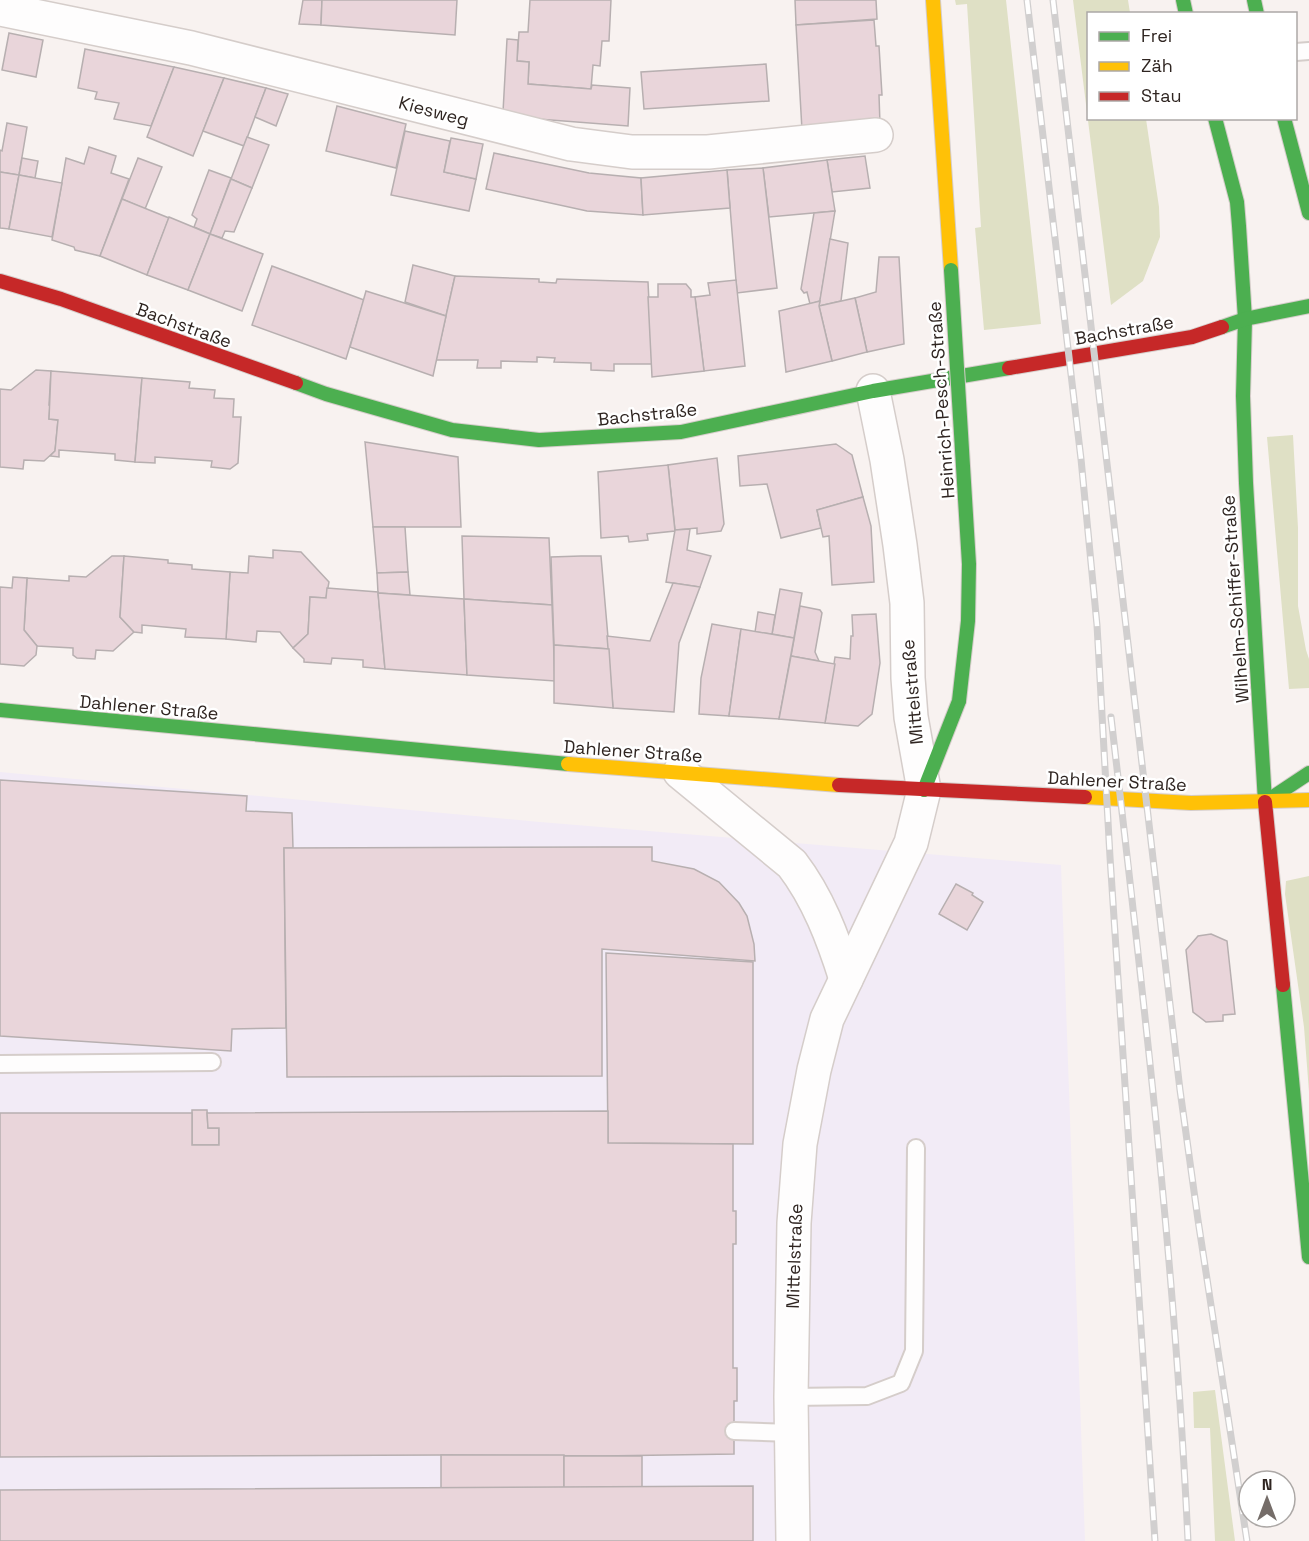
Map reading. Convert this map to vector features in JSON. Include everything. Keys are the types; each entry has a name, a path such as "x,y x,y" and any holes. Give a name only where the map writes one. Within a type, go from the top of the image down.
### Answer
{"main road":[{"name":"Heinrich-Pesch-Straße","path":"924,790 959,701 968,621 969,564 933,0"},
{"name":"Wilhelm-Schiffer-Straße","path":"1216,120 1237,202 1245,319 1244,418 1265,802 1309,1257"},
{"path":"1285,120 1309,213"},
{"name":"Bachstraße","path":"0,281 61,299 326,394 452,430 540,440 681,432 873,391 1192,337 1245,319 1309,306"},
{"name":"Dahlener Straße","path":"0,710 572,764 924,790 1191,803 1309,800"},
{"path":"1265,802 1309,773"},
{"path":"1292,1079 1309,1068"}],"street":[{"name":"Kiesweg","path":"0,9 191,48 571,144 632,152 708,152 876,135"},
{"name":"Mittelstraße","path":"793,1541 791,1397 794,1223 800,1144 814,1070 827,1019 911,843 924,790 911,717 907,603 887,460 873,391"},
{"path":"680,772 792,864 806,882 818,907 835,944 846,979"}],"lane":[{"path":"0,1064 212,1062"},
{"path":"791,1397 867,1396 901,1383 914,1351 916,1148"},
{"path":"734,1431 792,1433"}],"shaded area":[{"path":"0,772 540,822 1061,865 1085,1541 0,1541"}],"green space":[{"path":"955,0 1006,0 1041,324 984,330 975,228 981,227 967,4 956,5"},
{"path":"1073,0 1128,0 1130,12 1087,12 1087,112"},
{"path":"1088,120 1146,120 1159,207 1160,237 1143,281 1111,305"},
{"path":"1293,435 1298,528 1298,606 1309,659 1309,688 1289,689 1267,437"},
{"path":"1309,876 1309,1092 1304,1027 1285,894 1286,881"},
{"path":"1215,1390 1235,1541 1215,1541 1210,1428 1194,1428 1193,1392"}],"building":[{"path":"303,0 322,0 321,25 299,24"},
{"path":"322,0 457,0 455,35 321,25"},
{"path":"530,0 611,0 609,41 602,41 600,66 593,65 591,89 528,84 529,62 517,61 519,32 528,32"},
{"path":"795,0 876,0 877,19 796,25"},
{"path":"874,20 876,46 879,46 882,95 879,95 880,124 802,130 796,25"},
{"path":"9,33 43,40 36,77 2,70"},
{"path":"507,39 518,40 517,61 529,62 528,84 591,89 592,85 630,88 628,126 538,119 503,112"},
{"path":"85,49 174,67 151,126 114,119 119,103 95,99 97,92 78,88"},
{"path":"766,64 769,101 644,109 641,72"},
{"path":"174,67 224,78 193,156 147,137"},
{"path":"224,78 266,88 244,146 203,131"},
{"path":"266,88 288,94 276,126 255,117"},
{"path":"337,106 406,124 396,168 326,151"},
{"path":"7,123 27,127 19,175 0,172 0,150 2,151"},
{"path":"405,131 450,141 444,172 476,179 469,211 391,195"},
{"path":"247,137 269,145 252,188 231,179"},
{"path":"451,138 483,144 476,179 444,172"},
{"path":"89,147 116,156 111,173 129,179 100,256 75,250 74,247 52,240 66,158 84,164"},
{"path":"494,153 589,173 641,178 643,215 587,211 486,189"},
{"path":"865,156 870,188 832,192 827,160"},
{"path":"22,158 38,161 35,178 19,175"},
{"path":"138,158 162,167 145,209 122,199"},
{"path":"827,160 835,211 769,217 763,168"},
{"path":"763,168 777,288 737,293 727,170"},
{"path":"209,170 231,178 210,234 194,227 197,219 192,215"},
{"path":"727,170 730,208 643,215 641,178"},
{"path":"0,172 19,175 9,229 0,228"},
{"path":"19,175 62,183 52,237 9,229"},
{"path":"231,179 252,188 234,232 225,231 222,238 210,234"},
{"path":"122,199 169,218 147,275 100,256"},
{"path":"835,211 820,301 810,304 807,292 804,293 801,289 814,213"},
{"path":"169,217 210,234 188,290 147,275"},
{"path":"210,234 263,254 242,311 188,290"},
{"path":"830,239 848,243 841,301 819,306"},
{"path":"879,257 899,257 904,344 867,352 855,298 876,292"},
{"path":"413,265 455,276 446,316 405,302"},
{"path":"272,266 364,300 346,359 252,325"},
{"path":"455,276 539,279 539,282 556,283 557,279 648,282 652,364 614,364 614,371 591,370 591,363 554,362 555,358 537,357 537,362 501,361 501,368 477,368 478,360 436,360"},
{"path":"736,280 745,366 704,371 695,297 710,295 708,283"},
{"path":"658,284 686,284 691,290 691,297 695,297 704,371 652,377 648,297 658,297"},
{"path":"366,291 446,316 433,376 350,347"},
{"path":"855,298 867,352 832,361 819,306"},
{"path":"820,301 819,306 832,361 786,372 779,311"},
{"path":"36,370 51,371 49,419 58,420 55,451 44,461 24,460 23,469 0,467 0,389 11,390"},
{"path":"51,371 142,378 135,462 115,460 115,454 59,450 59,457 50,456 55,451 58,420 49,419"},
{"path":"142,378 190,382 189,388 215,390 214,398 234,399 233,417 241,417 238,463 230,469 211,467 212,461 155,457 155,463 135,462"},
{"path":"365,442 458,457 461,527 373,527"},
{"path":"836,444 852,455 863,497 817,510 821,528 781,538 767,484 740,486 738,456"},
{"path":"717,458 724,524 721,531 697,534 697,528 675,530 668,465"},
{"path":"668,465 675,531 647,534 648,540 629,542 628,536 601,538 598,472"},
{"path":"863,497 871,526 874,582 832,585 829,536 823,537 817,510"},
{"path":"373,527 405,527 408,572 377,573"},
{"path":"690,529 687,550 711,556 700,587 666,582 675,530"},
{"path":"462,536 549,538 552,605 464,599"},
{"path":"273,550 301,552 329,582 326,598 310,597 308,634 293,648 280,632 257,631 256,642 226,639 230,572 248,573 249,556 273,558"},
{"path":"112,556 124,556 120,617 134,632 113,651 96,650 95,659 77,658 73,655 73,648 37,646 24,630 27,578 69,581 69,576 86,577"},
{"path":"124,556 168,560 168,563 192,565 192,569 230,572 226,639 185,637 186,629 142,625 142,633 134,632 120,617"},
{"path":"601,556 609,649 554,645 551,557"},
{"path":"408,572 410,595 378,593 377,573"},
{"path":"13,577 27,578 24,630 37,646 36,655 24,666 0,664 0,587 12,588"},
{"path":"673,583 700,587 679,643 674,712 613,708 607,636 650,641"},
{"path":"327,588 378,592 385,669 363,667 363,660 332,658 331,664 304,662 304,659 293,648 308,634 310,597 326,598"},
{"path":"780,589 802,593 794,638 772,634"},
{"path":"378,593 464,599 467,675 385,669"},
{"path":"464,599 552,605 555,681 467,675"},
{"path":"800,606 820,610 822,613 815,652 819,661 791,656"},
{"path":"758,612 775,615 772,634 755,632"},
{"path":"876,614 880,663 872,714 858,726 825,723 835,657 850,659 851,636 853,636 852,615"},
{"path":"712,624 741,629 729,716 699,714 701,678"},
{"path":"741,629 794,638 779,719 729,716"},
{"path":"554,645 609,649 613,708 554,703"},
{"path":"791,656 835,664 825,723 779,719"},
{"path":"0,780 247,796 246,811 292,813 293,848 284,848 286,1028 232,1029 231,1051 0,1036"},
{"path":"652,847 652,861 694,869 719,882 739,903 747,916 754,944 755,961 602,949 602,1076 287,1077 284,848"},
{"path":"956,884 973,893 972,895 983,902 967,930 939,914"},
{"path":"1211,934 1227,941 1235,1014 1223,1015 1223,1021 1206,1022 1193,1012 1186,950 1198,936"},
{"path":"606,953 753,962 753,1144 608,1143"},
{"path":"192,1110 207,1110 208,1128 219,1128 219,1145 192,1145"},
{"path":"608,1111 608,1143 733,1144 733,1211 736,1211 736,1244 733,1244 733,1368 737,1368 737,1401 734,1401 734,1454 0,1457 0,1113 192,1113 192,1145 219,1145 219,1128 208,1128 207,1113"},
{"path":"441,1455 564,1455 564,1488 441,1488"},
{"path":"564,1456 642,1456 642,1487 564,1488"},
{"path":"753,1486 753,1541 0,1541 0,1490"}],"railway":[{"path":"1027,0 1081,459 1097,625 1155,1541"},
{"path":"1053,0 1180,1090 1247,1541"},
{"path":"1111,717 1146,1025 1166,1231 1188,1541"}],"traffic: fast":[{"path":"1183,0 1186,12"},
{"path":"1254,0 1257,12"},
{"path":"1216,120 1237,202 1239,226 1245,319 1243,396 1246,483 1265,802"},
{"path":"1285,120 1309,213"},
{"path":"951,270 969,564 968,621 959,701"},
{"path":"1222,327 1245,319 1309,306"},
{"path":"296,383 326,394 452,430 539,440 681,432 873,391 1009,368"},
{"path":"924,790 959,701"},
{"path":"0,710 568,764"},
{"path":"1267,801 1309,773"},
{"path":"1283,985 1309,1257"}],"traffic: slow":[{"path":"933,0 951,270"},
{"path":"568,764 839,785"},
{"path":"1085,797 1191,803 1309,800"}],"traffic: jam":[{"path":"0,281 61,299 296,383"},
{"path":"1009,368 1192,337 1222,327"},
{"path":"839,785 1085,797"},
{"path":"1265,802 1283,985"}]}
